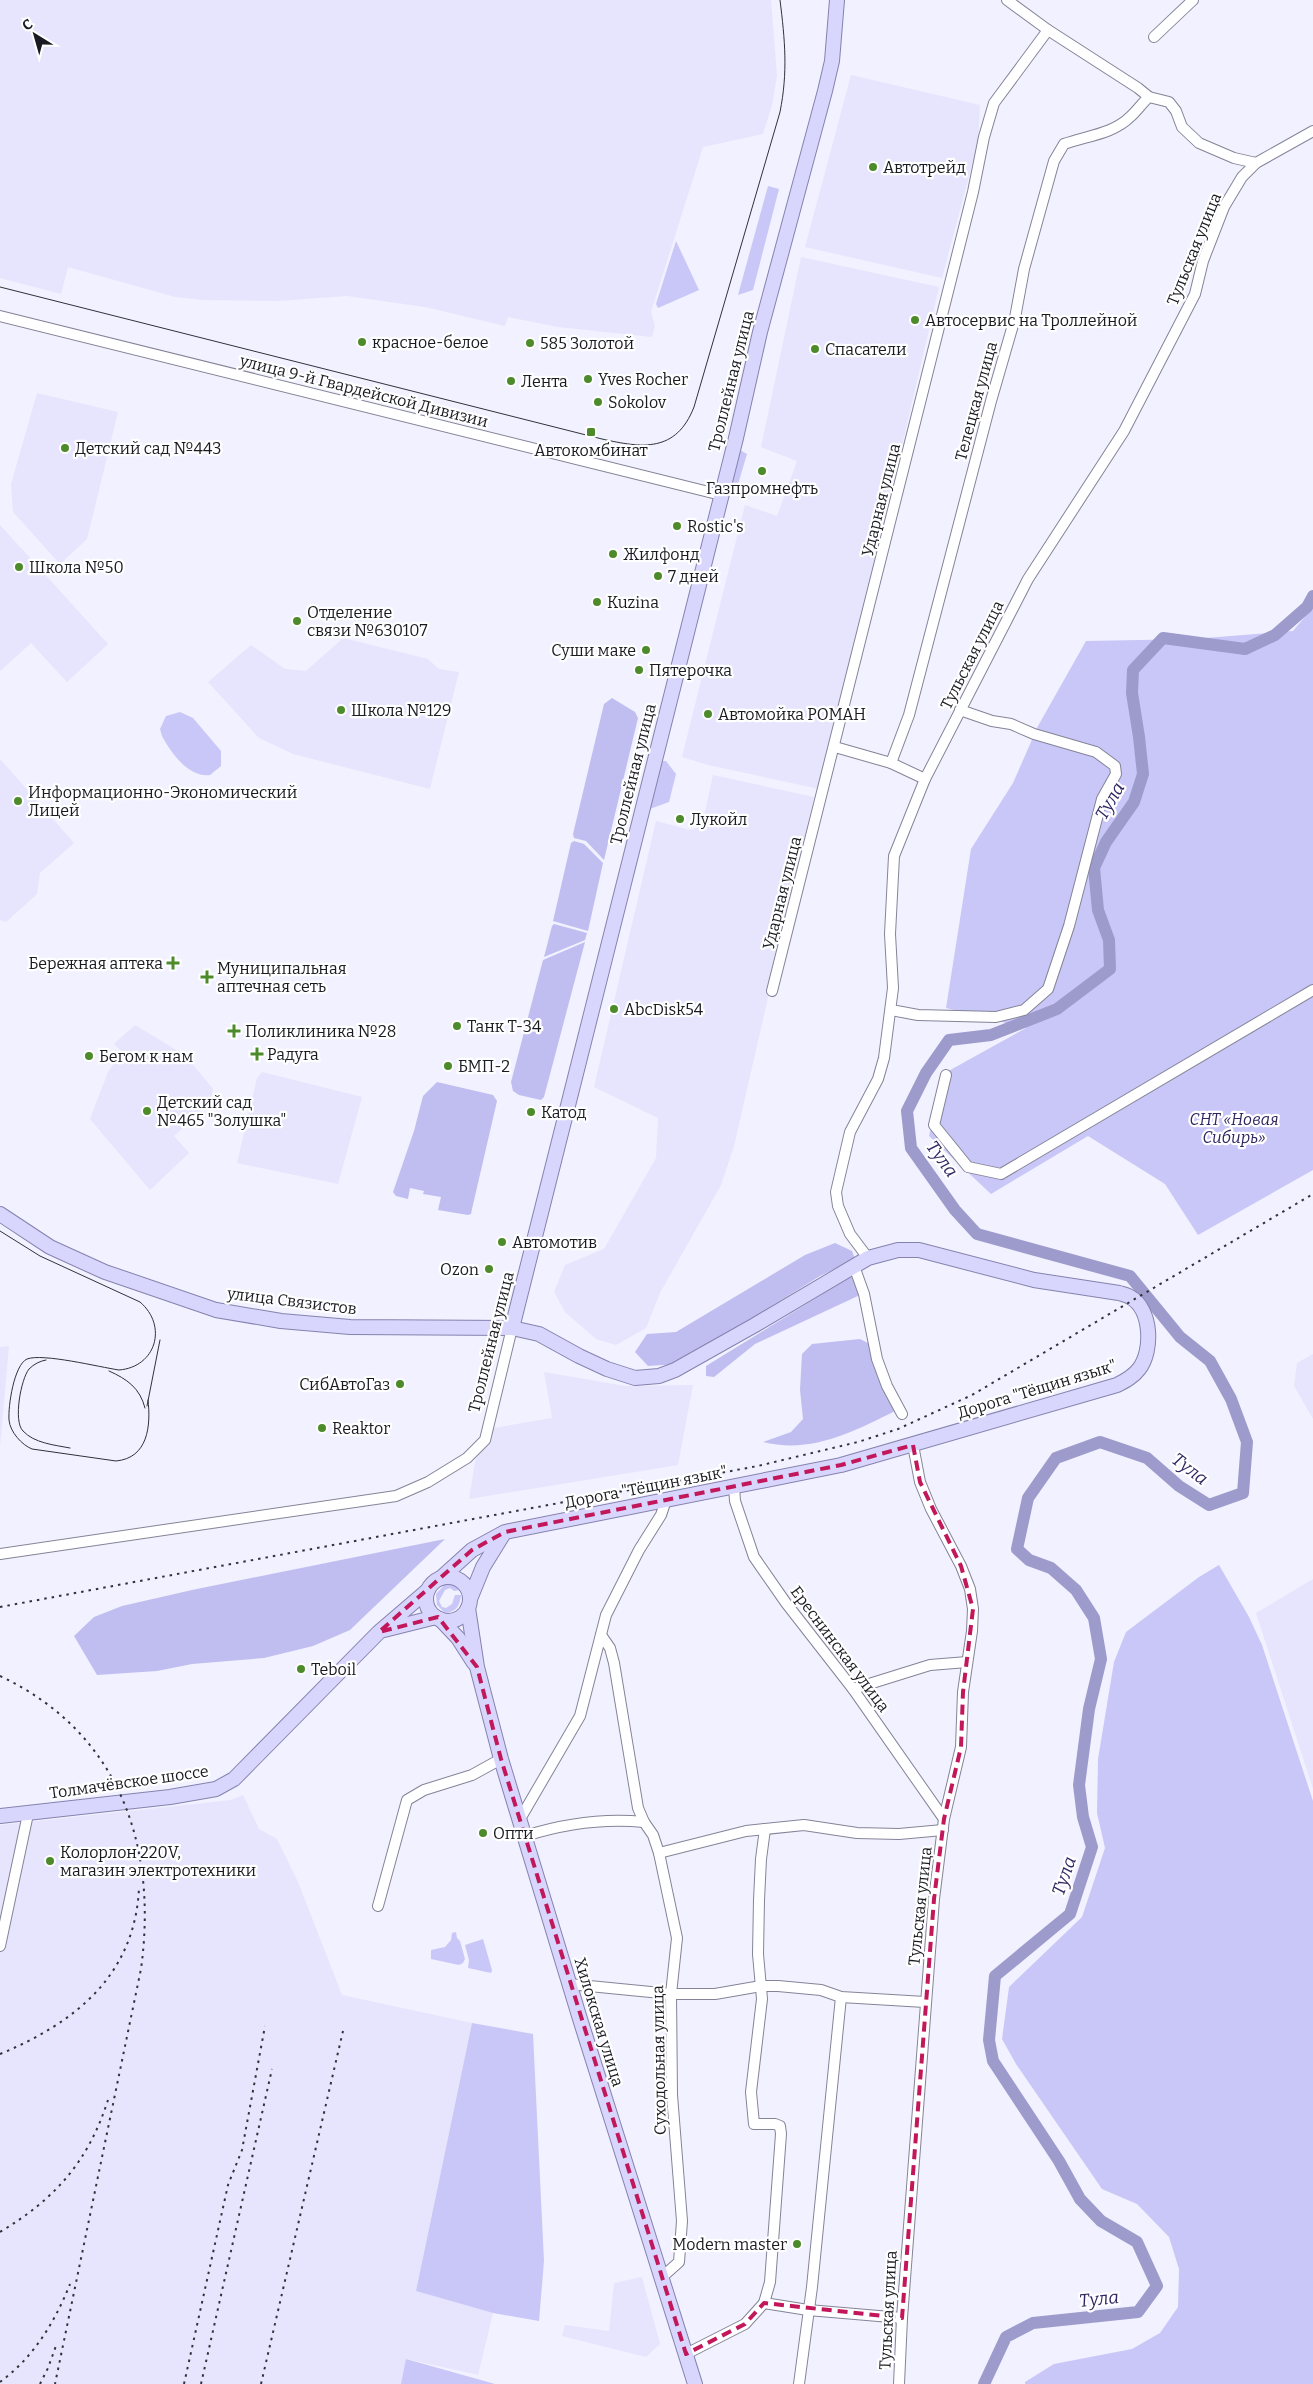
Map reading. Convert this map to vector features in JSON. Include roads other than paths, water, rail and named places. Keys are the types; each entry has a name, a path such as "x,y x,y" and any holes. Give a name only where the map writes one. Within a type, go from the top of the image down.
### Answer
{"main road":[{"name":"Троллейная улица","path":"512,1328 721,495 760,332 825,91 834,44 837,0"},
{"name":"улица Связистов","path":"0,1214 50,1247 105,1272 216,1310 281,1321 350,1328 512,1328"},
{"name":"Дорога \"Тёщин язык\"","path":"441,1578 472,1550 505,1532 841,1465 1107,1388 1129,1379 1138,1370 1144,1359 1148,1341 1147,1326 1140,1308 1131,1297 1119,1293 1034,1280 919,1250 898,1250 868,1258 700,1357 659,1376 635,1378 607,1369 539,1334 512,1328"},
{"path":"379,1632 438,1618 451,1621 461,1617 469,1604 483,1567 505,1532"},
{"path":"454,1577 462,1582 468,1590 477,1667 458,1638 429,1610 426,1601 428,1590 441,1578 454,1577"},
{"name":"Толмачёвское шоссе","path":"0,1816 216,1789 234,1778 379,1632 428,1590"},
{"name":"Хилокская улица","path":"477,1667 501,1760 569,1984 695,2384"}],"street":[{"path":"1007,0 1048,30 1149,97 1169,102 1176,111 1182,127 1199,143 1234,158 1256,163"},
{"path":"1154,36 1193,0"},
{"name":"Ударная улица","path":"772,992 971,201 984,137 994,103 1048,30"},
{"name":"Телецкая улица","path":"890,763 909,714 1015,318 1024,269 1054,162 1064,144 1110,130 1130,117 1149,97"},
{"name":"Тульская улица","path":"868,1258 850,1234 838,1206 836,1192 850,1132 878,1079 884,1058 887,1037 886,1025 891,1010 893,988 890,934 894,856 925,779 1028,579 1124,431 1195,294 1203,261 1224,207 1242,177 1256,163 1313,131"},
{"name":"улица 9-й Гвардейской Дивизии","path":"0,316 721,495"},
{"path":"891,1010 918,1014 996,1017 1024,1010 1048,988 1068,926 1102,799 1110,788 1116,774 1115,766 1096,752 1034,734 1011,724 992,721 960,710"},
{"path":"835,747 890,763 925,779"},
{"path":"946,1075 934,1125 968,1167 1001,1174 1313,990"},
{"path":"854,1266 864,1294 877,1359 887,1386 902,1414"},
{"name":"Троллейная улица","path":"0,1554 396,1496 428,1482 467,1458 485,1440 512,1328"},
{"name":"Тульская улица","path":"899,2384 925,2002 944,1819 958,1767 961,1747 963,1692 972,1631 970,1589 961,1566 931,1509 920,1482 913,1445"},
{"name":"Ереснинская улица","path":"734,1487 735,1501 754,1557 786,1603 853,1689 944,1819"},
{"path":"520,1819 580,1716 592,1662 606,1615 639,1550 661,1515 666,1500"},
{"name":"Суходольная улица","path":"601,1635 610,1648 614,1663 634,1790 644,1822 653,1835 659,1853 677,1938 670,1994 672,2095 682,2222 681,2246 679,2262 661,2278"},
{"path":"853,1689 930,1665 967,1662"},
{"path":"378,1906 407,1800 424,1790 472,1775 501,1760"},
{"path":"0,1946 28,1814"},
{"path":"525,1836 544,1830 598,1822 644,1822"},
{"path":"659,1853 710,1839 765,1829 804,1825 874,1834 900,1834 943,1830"},
{"path":"686,2354 745,2324 764,2303 770,2282 781,2134 780,2126 775,2124 754,2124 751,2092 762,1999 758,1954 760,1859 765,1829"},
{"path":"569,1984 670,1994 715,1994 761,1986 821,1990 841,1997 925,2002"},
{"path":"798,2384 812,2287 841,1997"},
{"path":"764,2303 808,2310 902,2318"}],"waterway":[{"name":"Тула","path":"984,2384 1006,2337 1033,2323 1138,2312 1157,2286 1137,2242 1101,2221 1080,2199 1059,2161 993,2061 989,2040 995,1976 1070,1914 1092,1847 1083,1817 1079,1785 1089,1709 1101,1659 1094,1618 1076,1590 1051,1568 1029,1560 1017,1549 1028,1498 1056,1458 1100,1442 1147,1458 1179,1486 1209,1505 1243,1493 1247,1442 1231,1399 1210,1361 1180,1337 1130,1276 977,1234 955,1210 911,1148 907,1111 926,1073 949,1040 991,1035 1057,1009 1110,969 1109,940 1098,910 1094,868 1106,842 1134,802 1143,774 1132,693 1133,670 1163,638 1245,649 1275,635 1307,607 1313,596"}],"tram line":[{"path":"0,287 602,439 644,445 668,440 678,433 687,422 694,407 780,112 783,97 785,56 780,0"},
{"path":"0,1231 40,1256 140,1302 149,1312 154,1322 155,1333 154,1344 142,1361 132,1367 119,1370 58,1359 27,1359 22,1363 15,1377 10,1405 10,1425 17,1438 32,1449 116,1461 127,1459 135,1454 145,1439 149,1420 148,1400"},
{"path":"147,1406 160,1340"},
{"path":"46,1360 33,1366 26,1374 19,1400 20,1426 23,1431 38,1441 70,1448"},
{"path":"109,1371 122,1377 132,1385 140,1395 145,1408"}],"railway":[{"path":"0,1607 758,1466 858,1442 898,1429 972,1395 1313,1194"},
{"path":"0,1676 41,1700 75,1728 101,1761 122,1797 135,1837 143,1879 145,1923 141,1969 55,2384"},
{"path":"0,2054 27,2042 53,2027 76,2011 96,1992 113,1971 126,1946 135,1919 139,1888"},
{"path":"184,2384 228,2185 242,2150 265,2026"},
{"path":"261,2384 343,2031"},
{"path":"201,2384 272,2069"},
{"path":"0,2232 37,2206 67,2177 80,2160 90,2142 108,2100"},
{"path":"0,2382 23,2362 42,2338 70,2284"},
{"path":"40,2384 57,2343"}],"place":[{"name":"Автотрейд","path":"873,167"},
{"name":"Автосервис на Троллейной","path":"915,320"},
{"name":"красное-белое","path":"362,342"},
{"name":"585 Золотой","path":"530,343"},
{"name":"Спасатели","path":"815,349"},
{"name":"Yves Rocher","path":"588,379"},
{"name":"Лента","path":"511,381"},
{"name":"Sokolov","path":"598,402"},
{"name":"Автокомбинат","path":"591,432"},
{"name":"Детский сад №443","path":"65,448"},
{"name":"Газпромнефть","path":"762,471"},
{"name":"Rostic's","path":"677,526"},
{"name":"Жилфонд","path":"613,554"},
{"name":"Школа №50","path":"19,567"},
{"name":"7 дней","path":"658,576"},
{"name":"Kuzina","path":"597,602"},
{"name":"Отделение связи №630107","path":"297,621"},
{"name":"Суши маке","path":"646,650"},
{"name":"Пятерочка","path":"639,670"},
{"name":"Школа №129","path":"341,710"},
{"name":"Автомойка РОМАН","path":"708,714"},
{"name":"Информационно-Экономический Лицей","path":"18,801"},
{"name":"Лукойл","path":"680,819"},
{"name":"Бережная аптека","path":"173,963"},
{"name":"Муниципальная аптечная сеть","path":"207,977"},
{"name":"AbcDisk54","path":"614,1009"},
{"name":"Танк Т-34","path":"457,1026"},
{"name":"Поликлиника №28","path":"234,1031"},
{"name":"Радуга","path":"257,1054"},
{"name":"Бегом к нам","path":"89,1056"},
{"name":"БМП-2","path":"448,1066"},
{"name":"Детский сад №465 \"Золушка\"","path":"147,1111"},
{"name":"Катод","path":"531,1112"},
{"name":"Автомотив","path":"502,1242"},
{"name":"Ozon","path":"489,1269"},
{"name":"СибАвтоГаз","path":"400,1384"},
{"name":"Reaktor","path":"322,1428"},
{"name":"Teboil","path":"301,1669"},
{"name":"Опти","path":"483,1833"},
{"name":"Колорлон 220V, магазин электротехники","path":"50,1861"},
{"name":"Modern master","path":"797,2244"}],"park label":[{"name":"СНТ «Новая Сибирь»","path":"1234,1128"}]}
